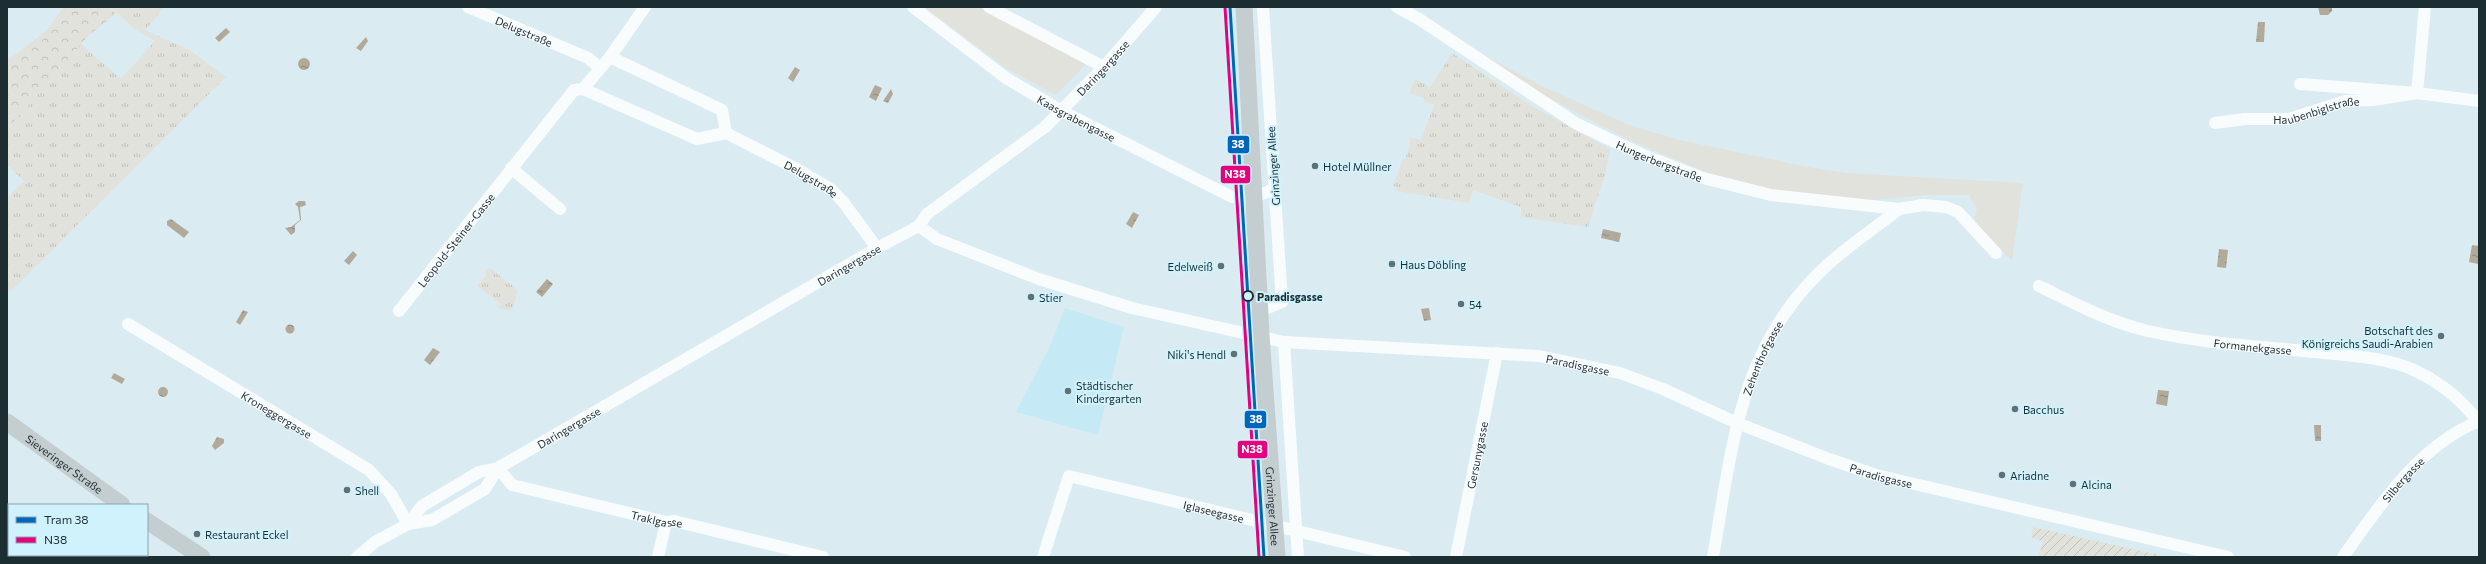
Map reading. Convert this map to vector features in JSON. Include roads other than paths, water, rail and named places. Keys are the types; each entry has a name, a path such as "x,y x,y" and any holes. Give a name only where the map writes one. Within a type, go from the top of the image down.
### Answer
{"street":[{"name":"Delugstraße","path":"468,7 588,58 600,67"},
{"name":"Leopold-Steiner-Gasse","path":"399,311 574,90 583,89 610,57 645,7"},
{"name":"Kaasgrabengasse","path":"913,7 1006,78 1060,110 1232,197 1255,197"},
{"path":"989,7 1104,67"},
{"name":"Daringergasse","path":"408,524 422,506 479,472 498,468 877,248 919,226 927,214 1046,127 1060,110 1104,67 1156,7"},
{"name":"Grinzinger Allee","path":"1244,7 1261,335 1277,557"},
{"name":"Grinzinger Allee","path":"1260,311 1282,302 1263,7"},
{"name":"Hungerbergstraße","path":"1397,7 1419,19 1577,124 1643,155 1703,178 1771,195 1836,204 1899,209 1936,204 1958,212 1996,254"},
{"path":"2417,93 2425,7"},
{"path":"583,89 697,139 726,133 722,110 610,57"},
{"name":"Haubenbiglstraße","path":"2300,84 2417,93 2479,101"},
{"name":"Haubenbiglstraße","path":"2215,123 2245,119 2289,119 2345,101 2373,100 2417,93"},
{"name":"Delugstraße","path":"726,133 795,168 832,190 851,211 877,248"},
{"path":"511,168 560,209"},
{"path":"1255,197 1274,189"},
{"name":"Zehenthofgasse","path":"1713,557 1737,423 1752,371 1762,351 1807,286 1848,248 1899,209"},
{"name":"Paradisgasse","path":"919,226 937,239 1039,279 1132,308 1261,335 1284,342 1404,350 1539,356 1620,373 1663,389 1737,423 1827,458 1876,475 2228,557"},
{"name":"Formanekgasse","path":"2039,286 2095,313 2147,331 2202,339 2360,357 2398,364 2435,381 2458,399 2479,422"},
{"name":"Kroneggergasse","path":"128,324 369,470 391,494 408,524"},
{"name":"Grinzinger Allee","path":"1284,342 1298,557"},
{"name":"Gersunygasse","path":"1456,557 1497,353"},
{"name":"Sieveringer Straße","path":"7,422 121,504"},
{"name":"Silbergasse","path":"2343,557 2389,495 2414,465 2465,426 2479,422"},
{"name":"Daringergasse","path":"357,557 375,542 408,524 432,520 485,489 498,468"},
{"name":"Traklgasse","path":"498,468 512,485 666,522 674,521 823,557"},
{"name":"Iglaseegasse","path":"1043,557 1069,476 1405,557"},
{"path":"148,522 202,557"},
{"path":"658,557 666,522"}],"water":[{"path":"2318,7 2332,7 2332,11 2328,15 2320,15"},
{"path":"2258,22 2265,22 2264,42 2256,42"},
{"path":"226,28 230,32 219,42 215,38"},
{"path":"366,37 368,41 361,51 356,48"},
{"path":"304,58 308,60 310,64 308,68 304,70 300,68 298,64 300,60"},
{"path":"795,67 800,70 793,82 788,78"},
{"path":"875,85 882,88 876,101 869,97"},
{"path":"891,89 893,94 888,103 883,101"},
{"path":"299,201 305,201 306,205 300,207 301,220 295,225 295,232 291,235 285,228 291,227 300,220 298,207 295,204"},
{"path":"1133,212 1139,215 1132,228 1126,224"},
{"path":"171,219 189,232 184,238 167,225 167,221"},
{"path":"1603,229 1621,233 1619,242 1601,238"},
{"path":"2472,245 2479,246 2478,264 2469,262"},
{"path":"2219,249 2228,250 2226,268 2217,267"},
{"path":"353,251 357,255 349,265 344,261"},
{"path":"547,279 553,284 542,297 536,292"},
{"path":"1429,308 1431,320 1424,321 1421,309"},
{"path":"243,310 248,312 240,325 236,322"},
{"path":"290,324 295,329 290,334 285,329"},
{"path":"433,348 440,352 430,365 424,360"},
{"path":"114,373 125,379 122,384 111,378"},
{"path":"161,387 165,387 168,392 165,397 161,397 158,394 158,390"},
{"path":"2158,390 2169,391 2167,406 2156,404"},
{"path":"2314,425 2321,425 2321,441 2315,441"},
{"path":"217,437 224,439 224,443 215,450 212,446"}],"tram line":[{"name":"38","path":"1230,7 1264,557"}],"place":[{"name":"Hotel Müllner","path":"1315,166"},
{"name":"Haus Döbling","path":"1392,264"},
{"name":"Edelweiß","path":"1221,266"},
{"name":"Paradisgasse","path":"1248,296"},
{"name":"Stier","path":"1031,297"},
{"name":"54","path":"1461,304"},
{"name":"Botschaft des Königreichs Saudi-Arabien","path":"2441,336"},
{"name":"Niki's Hendl","path":"1234,354"},
{"name":"Städtischer Kindergarten","path":"1068,391"},
{"name":"Bacchus","path":"2015,409"},
{"name":"Ariadne","path":"2002,475"},
{"name":"Alcina","path":"2073,484"},
{"name":"Shell","path":"347,490"},
{"name":"Restaurant Eckel","path":"197,534"}]}
